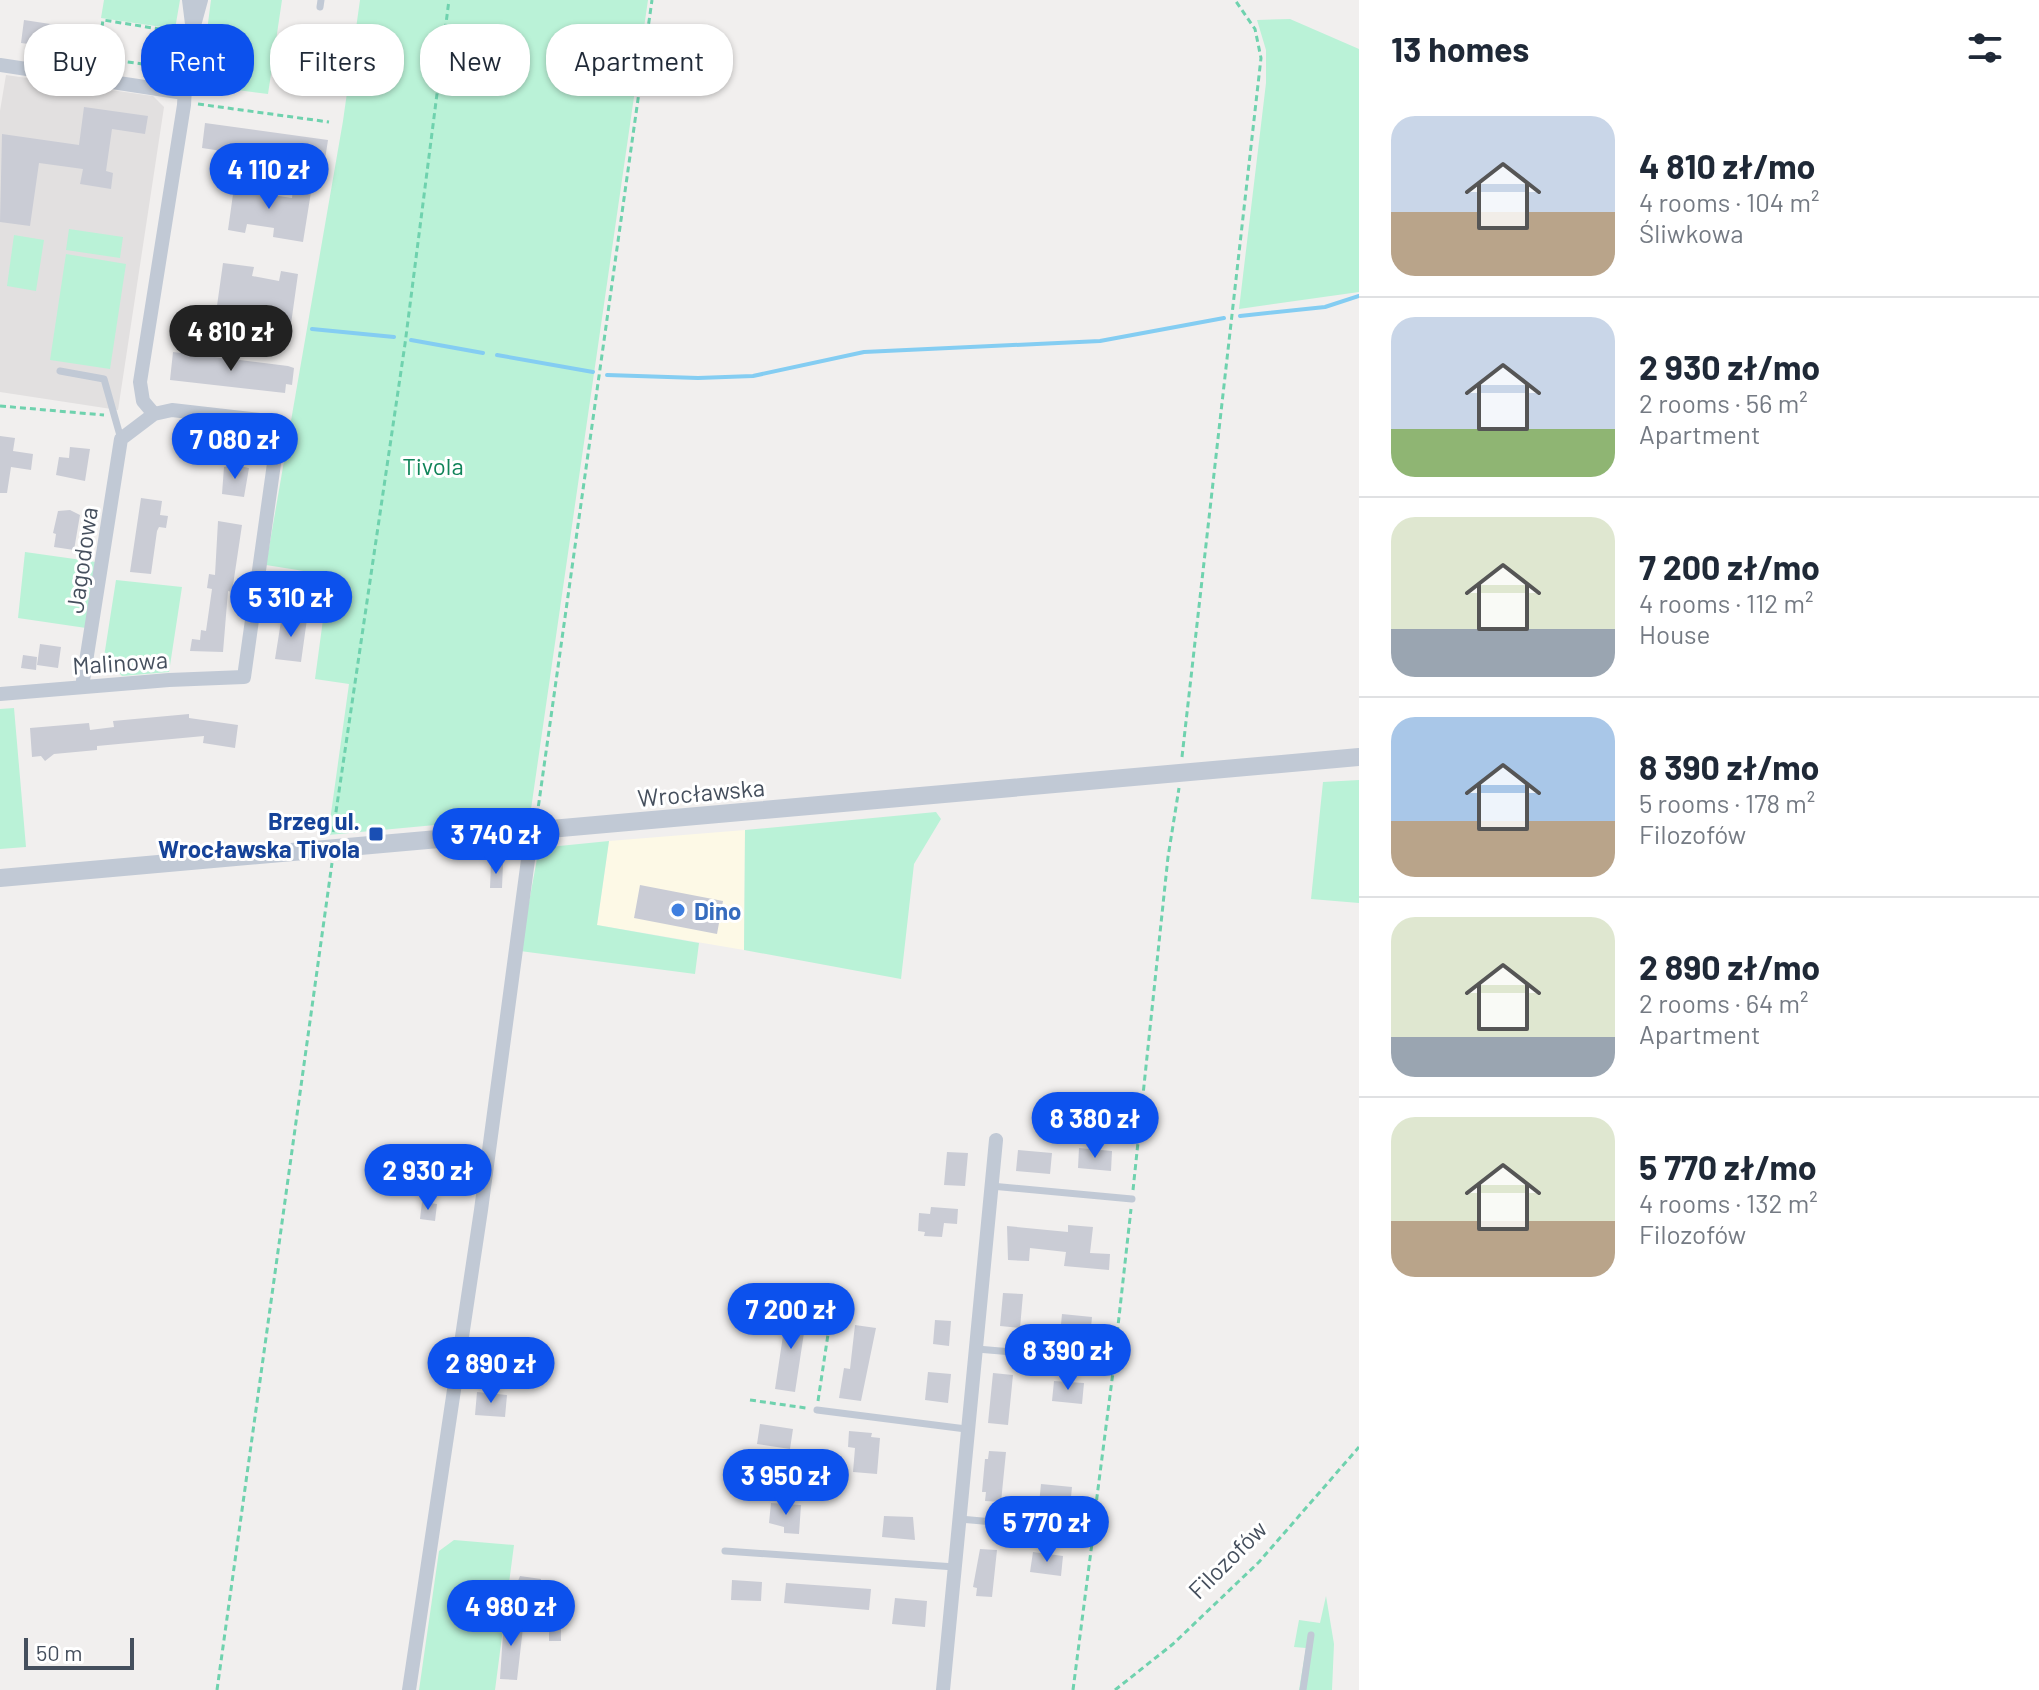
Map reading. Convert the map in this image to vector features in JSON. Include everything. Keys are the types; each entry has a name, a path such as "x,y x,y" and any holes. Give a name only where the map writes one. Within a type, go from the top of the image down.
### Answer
{"street":[{"path":"186,23 189,0"},
{"path":"186,23 201,0"},
{"path":"0,65 24,69"},
{"path":"121,439 154,414 143,401 140,382 190,96"},
{"name":"Malinowa","path":"0,694 244,677 279,428 268,421 172,410 154,414"},
{"name":"Jagodowa","path":"82,687 121,439"},
{"name":"Wrocławska","path":"0,878 1359,757"},
{"path":"409,1690 479,1225 532,830"},
{"path":"943,1690 996,1140"}],"lane":[{"path":"60,371 104,379 121,439"},
{"path":"990,1186 1132,1199"},
{"path":"975,1349 1114,1361"},
{"path":"817,1410 966,1429"},
{"path":"958,1519 1093,1531"},
{"path":"725,1551 955,1567"},
{"path":"1303,1690 1311,1635"}],"path":[{"path":"217,1690 333,849 332,823 405,344 449,0"},
{"path":"532,830 539,810 652,0"},
{"path":"1073,1690 1114,1361 1261,58 1255,29 1235,0"},
{"path":"102,24 103,20 178,32 186,23"},
{"path":"192,96 198,103 329,122"},
{"path":"0,406 114,415"},
{"path":"750,1400 817,1410 833,1301"},
{"name":"Filozofów","path":"1115,1690 1173,1644 1259,1562 1359,1447"}],"shaded area":[{"path":"6,75 24,78 24,96 125,96 125,92 153,96 164,107 118,410 0,392 0,111"},
{"path":"745,830 744,950 597,925 609,841"}],"green space":[{"path":"104,0 180,0 176,24 141,24 101,18"},
{"path":"211,0 282,0 278,24 270,24 268,94 254,92 254,24 208,24"},
{"name":"Tivola","path":"360,0 648,0 645,24 546,24 546,96 634,96 530,816 328,835 349,684 315,679 329,575 266,565 347,96 404,96 404,24 357,24"},
{"path":"1290,19 1359,49 1359,292 1239,309 1266,83 1266,50 1257,20"},
{"path":"69,229 123,237 120,258 66,250"},
{"path":"14,235 44,240 36,291 7,286"},
{"path":"66,254 126,264 110,369 50,360"},
{"path":"25,552 96,562 86,628 18,618"},
{"path":"116,580 182,587 169,672 122,676 104,657"},
{"path":"14,708 26,847 0,849 0,709"},
{"path":"1359,780 1359,903 1311,899 1323,782"},
{"path":"936,812 941,819 914,864 901,979 744,950 745,830"},
{"path":"609,841 597,925 699,943 695,974 520,951 539,848"},
{"path":"454,1540 514,1545 495,1690 419,1690 439,1551"},
{"path":"1326,1596 1334,1644 1332,1690 1299,1690 1306,1648 1294,1647 1299,1620 1320,1623"}],"building":[{"path":"24,20 50,24 24,24 24,43 21,43"},
{"path":"84,107 148,116 145,134 112,129 106,171 113,173 111,189 80,184 83,169 39,163 30,226 0,222 2,134 79,145"},
{"path":"205,123 328,140 324,166 202,148"},
{"path":"235,180 266,185 265,194 292,198 293,189 311,192 303,242 273,237 274,228 247,224 245,233 228,230"},
{"path":"223,263 254,267 252,276 279,281 281,271 298,274 291,324 260,320 262,311 234,307 233,316 216,313"},
{"path":"173,352 288,366 294,368 292,385 286,384 285,393 170,380"},
{"path":"0,436 15,438 13,451 33,454 31,470 11,467 7,493 0,493"},
{"path":"70,447 90,449 85,481 56,475 59,457 69,458"},
{"path":"224,467 249,468 244,497 222,494"},
{"path":"141,498 162,501 160,515 168,516 166,528 159,527 157,531 151,574 130,572"},
{"path":"70,510 80,515 74,550 54,547 56,534 53,533 58,511"},
{"path":"218,521 242,525 232,592 228,591 223,652 190,651 192,639 200,640 201,630 206,631 212,589 207,588 209,574 215,575"},
{"path":"282,615 307,619 301,662 275,659"},
{"path":"40,644 61,647 58,668 37,665"},
{"path":"23,655 37,657 36,670 21,668"},
{"path":"189,714 189,718 238,725 235,748 203,743 204,736 97,746 97,750 54,754 45,761 41,756 32,757 30,728 89,723 90,730 114,727 113,721"},
{"path":"491,864 503,864 502,888 490,888"},
{"name":"Dino","path":"640,885 723,901 717,934 634,918"},
{"path":"1079,1148 1112,1151 1111,1171 1078,1168"},
{"path":"1018,1150 1052,1153 1050,1174 1016,1171"},
{"path":"947,1152 968,1153 965,1186 944,1185"},
{"path":"422,1202 437,1204 435,1221 420,1219"},
{"path":"931,1207 958,1209 957,1224 944,1223 942,1237 924,1236 925,1232 918,1231 919,1213 930,1214"},
{"path":"1068,1225 1093,1227 1090,1253 1110,1254 1109,1270 1064,1266 1066,1252 1030,1248 1029,1261 1008,1260 1007,1226 1068,1232"},
{"path":"1003,1293 1023,1294 1020,1328 1000,1326"},
{"path":"787,1309 807,1313 795,1392 775,1389"},
{"path":"1062,1314 1092,1317 1090,1338 1060,1335"},
{"path":"935,1320 951,1321 949,1346 933,1344"},
{"path":"855,1325 876,1328 861,1401 839,1398 844,1368 850,1369"},
{"path":"928,1372 951,1374 948,1403 925,1400"},
{"path":"993,1373 1013,1375 1008,1425 988,1423"},
{"path":"1054,1381 1084,1383 1082,1404 1052,1401"},
{"path":"477,1392 507,1395 505,1417 475,1415"},
{"path":"760,1424 793,1429 790,1449 757,1444"},
{"path":"849,1431 872,1433 871,1437 880,1438 877,1474 853,1472 855,1448 848,1447"},
{"path":"989,1451 1006,1452 1001,1502 985,1501 986,1492 982,1492 985,1459 988,1459"},
{"path":"1041,1484 1072,1487 1070,1507 1039,1504"},
{"path":"771,1503 801,1505 799,1534 784,1533 784,1527 769,1523"},
{"path":"884,1516 913,1517 915,1540 882,1537"},
{"path":"980,1549 997,1550 992,1597 976,1596 977,1588 973,1587"},
{"path":"1033,1552 1063,1556 1061,1576 1030,1572"},
{"path":"520,1576 541,1579 537,1609 517,1606 516,1586"},
{"path":"732,1580 762,1582 761,1601 731,1600"},
{"path":"786,1583 871,1589 869,1610 784,1603"},
{"path":"895,1598 927,1601 925,1627 892,1624"},
{"path":"504,1618 524,1619 517,1680 500,1679"},
{"path":"549,1620 561,1620 561,1641 549,1641"}],"waterway":[{"path":"1240,316 1325,307 1359,296"},
{"path":"607,375 753,376 864,352 1100,341 1224,318"},
{"path":"312,329 394,337"},
{"path":"411,340 483,353"},
{"path":"497,355 593,372"}],"place":[{"name":"Brzeg ul. Wrocławska Tivola","path":"376,834"},
{"name":"Dino","path":"678,910"}]}
